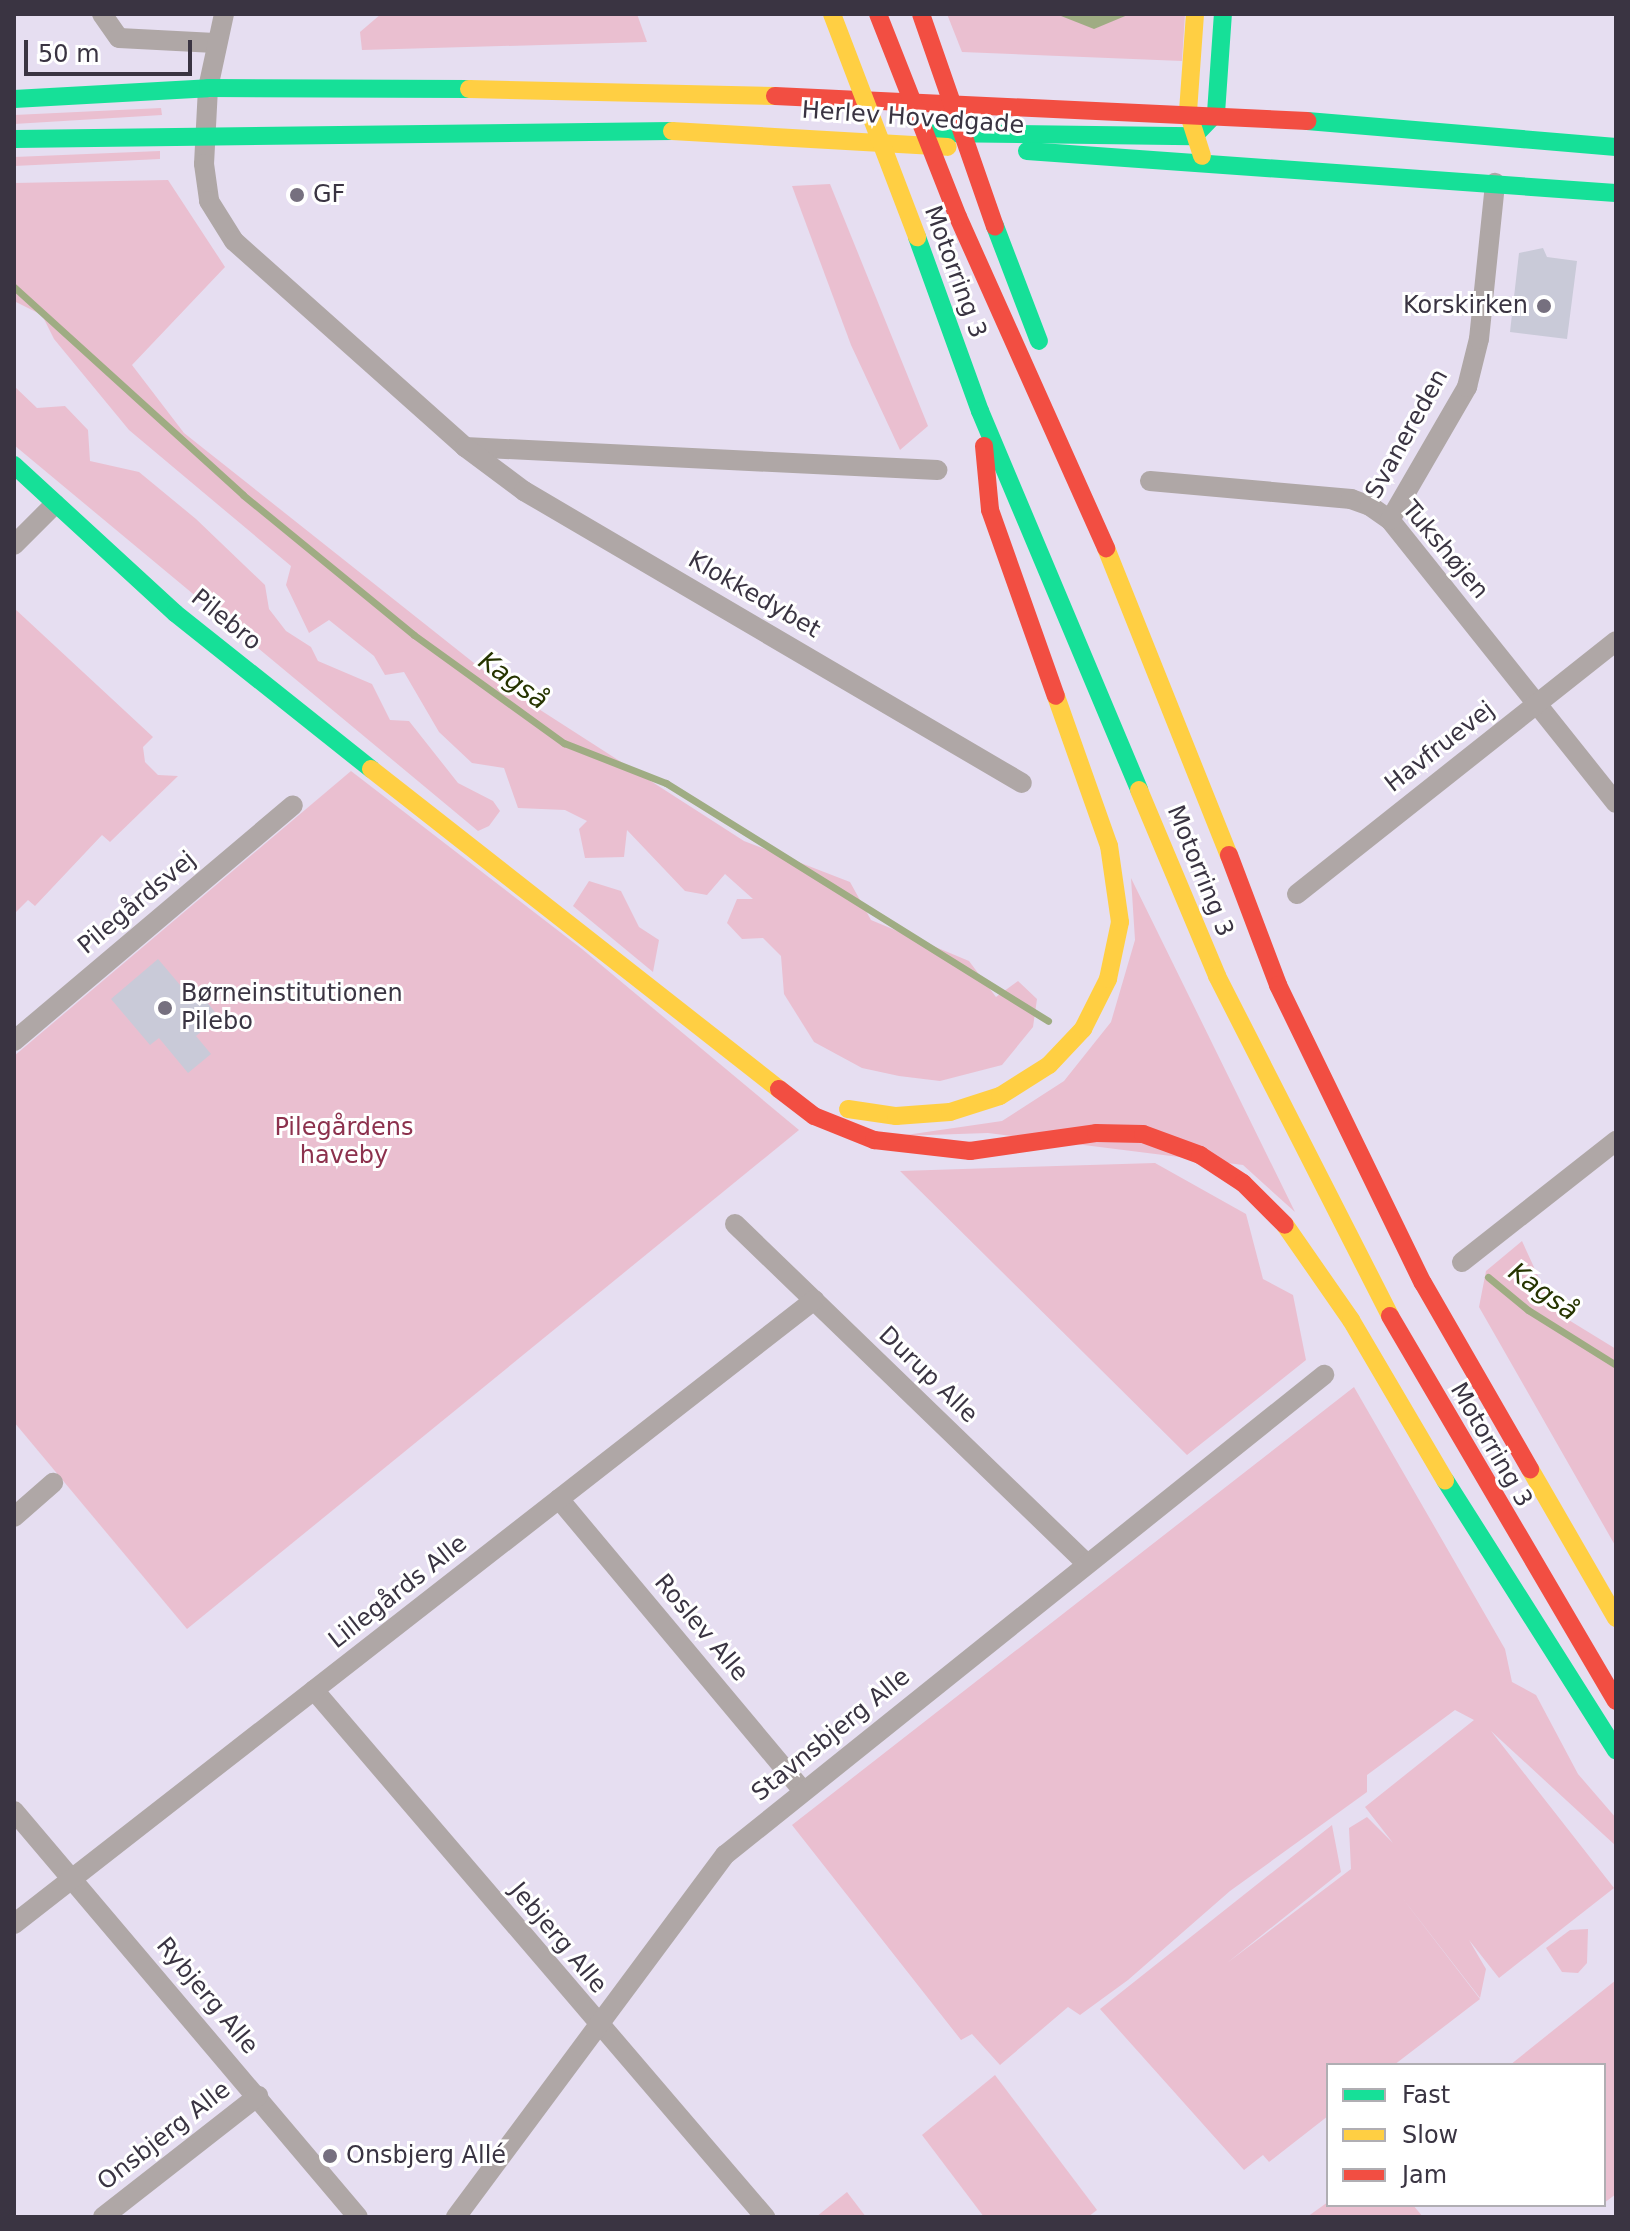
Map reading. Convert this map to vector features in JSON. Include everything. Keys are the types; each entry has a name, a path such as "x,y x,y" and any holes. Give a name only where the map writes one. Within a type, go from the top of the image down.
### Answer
{"main road":[{"name":"Motorring 3","path":"832,14 980,411 1217,976 1396,1328 1616,1701"},
{"name":"Motorring 3","path":"878,14 958,217 1146,637 1285,999 1423,1283 1616,1618"},
{"path":"921,14 995,226 1146,637"},
{"path":"1195,14 1188,112 1204,161"},
{"path":"909,145 937,131 1194,136 1216,113 1223,14"},
{"name":"Herlev Hovedgade","path":"14,99 208,88 617,90 1216,113 1616,147"},
{"name":"Herlev Hovedgade","path":"14,139 608,127 1204,161 1616,193"},
{"path":"781,1086 842,1108 896,1116 950,1112 1000,1096 1049,1065 1083,1029 1108,979 1120,922 1109,846 990,510 980,411"},
{"name":"Pilebro","path":"14,465 175,613 781,1086"},
{"path":"781,1086 814,1116 874,1140 970,1151 1096,1133 1143,1134 1200,1155 1243,1183 1280,1218 1351,1320 1483,1544 1616,1751"}],"street":[{"path":"102,14 119,38 215,43"},
{"path":"205,133 215,43 224,14"},
{"name":"Klokkedybet","path":"205,133 209,201 234,241 465,447 524,491 1022,783"},
{"name":"Svanereden","path":"1390,520 1467,387 1479,339 1495,183"},
{"path":"465,447 937,470"},
{"name":"Tukshøjen","path":"1150,481 1351,499 1390,520 1616,803"},
{"path":"14,545 55,504"},
{"name":"Havfruevej","path":"1297,894 1616,641"},
{"name":"Pilegårdsvej","path":"14,1041 293,805"},
{"path":"1462,1262 1616,1141"},
{"name":"Durup Alle","path":"735,1224 1086,1563"},
{"name":"Lillegårds Alle","path":"14,1924 814,1300"},
{"name":"Stavnsbjerg Alle","path":"456,2217 595,2023 725,1855 1324,1375"},
{"path":"14,1517 53,1483"},
{"name":"Roslev Alle","path":"559,1499 803,1791"},
{"name":"Jebjerg Alle","path":"314,1690 595,2023 765,2217"},
{"name":"Rybjerg Alle","path":"14,1811 358,2217"},
{"name":"Onsbjerg Alle","path":"103,2217 258,2096"}],"green space":[{"path":"381,14 637,14 647,42 362,50 360,32"},
{"path":"947,14 1185,14 1182,61 962,52"},
{"path":"161,108 162,115 14,124 14,115"},
{"path":"160,151 160,159 14,166 14,157"},
{"path":"168,180 225,267 132,365 184,433 503,686 744,841 850,882 871,920 969,961 996,997 1018,981 1037,999 1033,1027 1002,1065 940,1081 899,1076 862,1068 814,1042 784,994 781,956 763,938 742,939 727,923 737,899 753,899 725,874 707,895 685,891 627,830 624,857 585,858 579,829 587,821 565,810 518,808 504,768 472,763 439,732 404,672 385,675 374,656 329,620 309,633 286,585 291,566 129,430 54,339 42,315 14,301 14,183"},
{"path":"830,184 928,426 900,450 851,345 792,186"},
{"path":"14,386 37,408 65,406 88,430 90,461 139,472 196,519 265,585 269,609 286,631 311,647 318,661 372,684 390,720 409,721 458,783 493,801 500,811 489,826 478,831 14,445"},
{"path":"14,608 153,737 143,747 145,762 158,775 178,776 110,842 102,835 35,906 28,900 14,914"},
{"name":"Pilegårdens haveby","path":"351,771 582,949 799,1130 187,1629 14,1422 14,1056"},
{"path":"1131,878 1295,1212 1243,1165 988,1133 899,1136 1002,1121 1064,1081 1111,1022 1135,940"},
{"path":"589,881 621,891 639,927 659,940 653,972 573,906"},
{"path":"1155,1163 1246,1214 1263,1279 1293,1295 1306,1360 1187,1455 900,1171"},
{"path":"1522,1241 1554,1311 1616,1349 1616,1547 1479,1307 1486,1271"},
{"path":"1354,1387 1505,1649 1512,1682 1536,1695 1578,1774 1616,1818 1616,1846 1491,1731 1614,1888 1499,1978 1469,1940 1486,1969 1480,1998 1400,1895 1480,1999 1397,2063 1326,2063 1326,2118 1269,2162 1263,2155 1244,2170 1100,2009 1332,1825 1341,1872 1227,1963 1351,1869 1349,1828 1367,1817 1393,1843 1365,1807 1474,1720 1455,1710 1367,1775 1367,1792 1230,1891 1128,1980 1080,2015 1068,2007 1000,2065 972,2034 961,2040 792,1825"},
{"path":"1588,1929 1587,1963 1578,1973 1562,1972 1546,1948 1570,1930"},
{"path":"1616,1980 1616,2194 1606,2202 1606,2063 1512,2063"},
{"path":"995,2075 1097,2210 1088,2217 984,2217 922,2135"},
{"path":"847,2192 866,2217 816,2217"},
{"path":"1326,2203 1326,2207 1415,2207 1423,2217 1307,2217"}],"shaded area":[{"path":"1056,14 1130,14 1094,29"}],"building":[{"name":"Korskirken","path":"1543,248 1547,257 1577,261 1567,339 1510,332 1519,253"},
{"name":"Børneinstitutionen Pilebo","path":"158,959 186,992 194,986 219,1017 196,1036 211,1054 188,1073 159,1038 150,1045 111,999"}],"waterway":[{"name":"Kagså","path":"14,287 243,495 414,635 564,743 666,783 1048,1021"},
{"name":"Kagså","path":"1488,1277 1528,1310 1616,1365"}],"traffic: fast":[{"path":"933,133 1194,136 1216,113 1223,14"},
{"path":"14,99 208,88 469,89"},
{"path":"1307,121 1616,147"},
{"path":"14,139 672,131"},
{"path":"1027,151 1616,193"},
{"path":"995,226 1039,341"},
{"path":"917,237 980,411 1139,790"},
{"path":"14,465 175,613 371,769"},
{"path":"1445,1480 1616,1751"}],"traffic: slow":[{"path":"832,14 917,237"},
{"path":"1195,14 1188,112 1202,156"},
{"path":"469,89 775,96"},
{"path":"672,131 948,147"},
{"path":"1106,548 1229,855"},
{"path":"848,1109 896,1116 950,1112 1000,1096 1049,1065 1083,1029 1108,979 1120,922 1109,846 1056,696"},
{"path":"371,769 779,1089"},
{"path":"1139,790 1217,976 1390,1316"},
{"path":"1285,1225 1351,1320 1445,1480"},
{"path":"1530,1469 1616,1618"}],"traffic: jam":[{"path":"878,14 958,217"},
{"path":"921,14 995,226"},
{"path":"775,96 1307,121"},
{"path":"958,217 1106,548"},
{"path":"984,446 990,510 1056,696"},
{"path":"1229,855 1278,985 1423,1283 1530,1469"},
{"path":"779,1089 814,1116 874,1140 970,1151 1096,1133 1143,1134 1200,1155 1243,1183 1285,1225"},
{"path":"1390,1316 1616,1701"}],"place":[{"name":"GF","path":"297,195"},
{"name":"Korskirken","path":"1544,306"},
{"name":"Børneinstitutionen Pilebo","path":"165,1008"},
{"name":"Onsbjerg Allé","path":"330,2156"}]}
